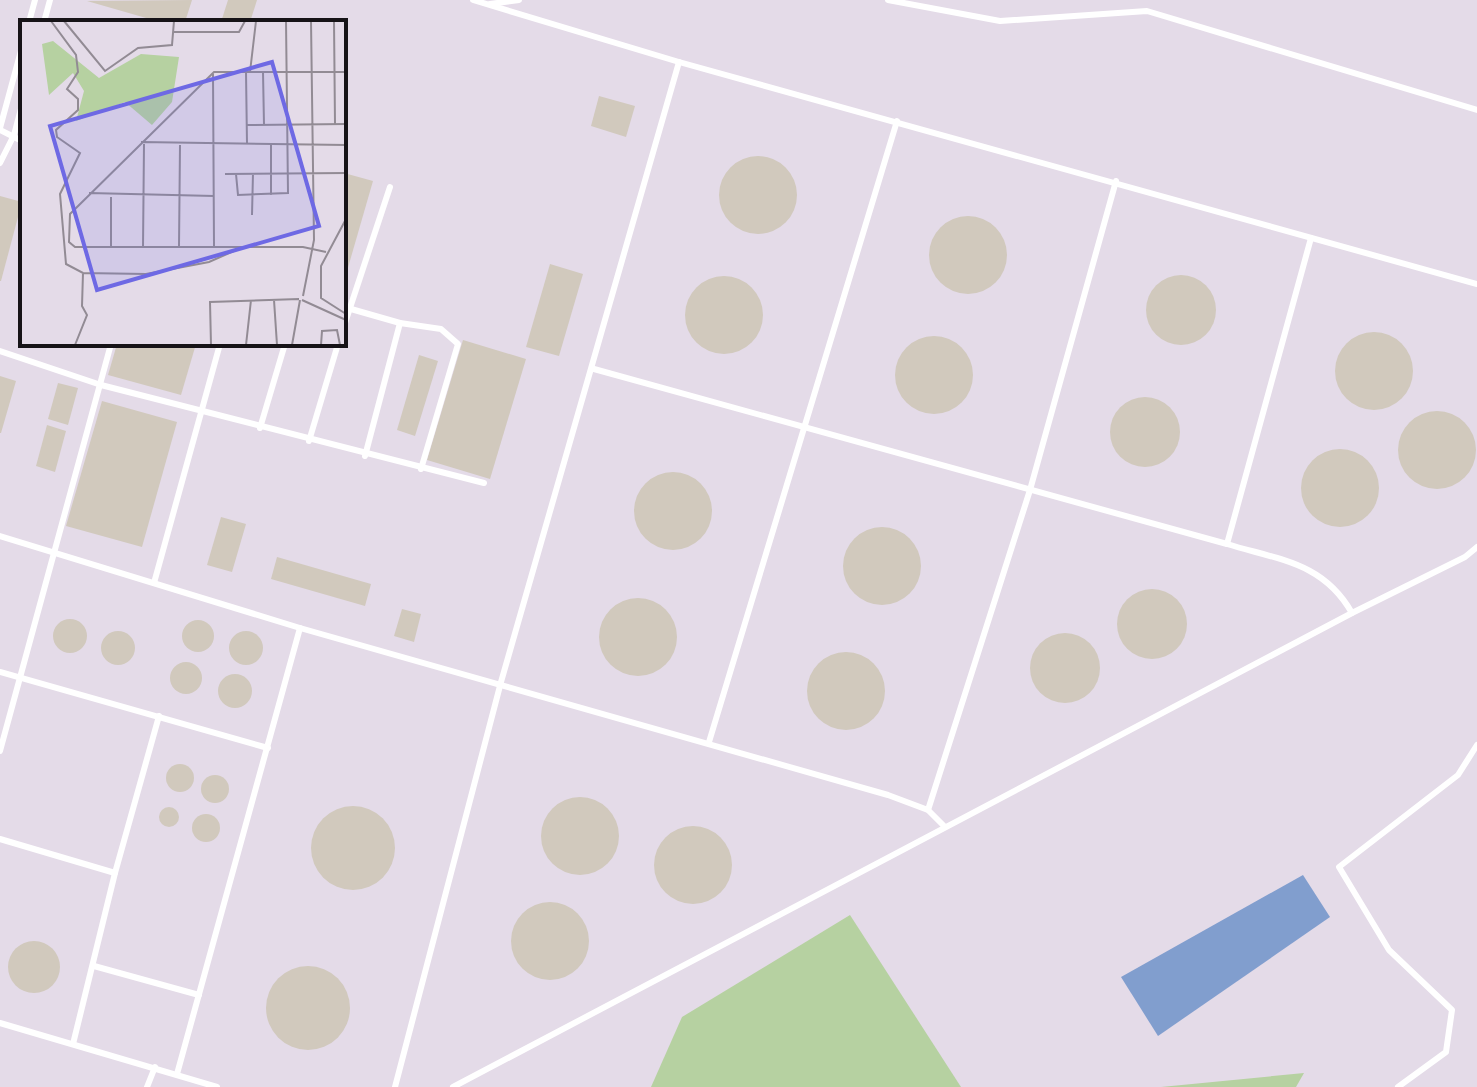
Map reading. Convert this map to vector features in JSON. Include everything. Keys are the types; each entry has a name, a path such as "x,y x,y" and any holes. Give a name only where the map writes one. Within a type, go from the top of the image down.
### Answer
{"lane":[{"path":"30,20 35,0"},
{"path":"45,20 50,0"},
{"path":"473,0 679,62 1116,181 1477,284"},
{"path":"487,4 519,0"},
{"path":"888,0 1000,21 1147,11 1477,110"},
{"path":"20,54 0,129 20,140"},
{"path":"395,1087 501,682 594,369 679,62"},
{"path":"0,163 14,135 20,112"},
{"path":"709,742 897,121"},
{"path":"928,810 1030,490 1116,181"},
{"path":"390,187 347,307 400,323 441,329 458,344 421,469"},
{"path":"1227,544 1311,238"},
{"path":"365,456 400,323"},
{"path":"0,751 111,346"},
{"path":"154,583 219,346"},
{"path":"260,428 284,346"},
{"path":"309,441 337,346"},
{"path":"0,351 101,385 203,409 365,456 484,483"},
{"path":"594,369 803,430 1227,544 1319,574 1338,589 1352,613"},
{"path":"0,536 300,628 501,682 888,795 928,810 945,827"},
{"path":"453,1087 1352,613 1465,557 1477,547"},
{"path":"177,1074 300,628"},
{"path":"0,672 268,748"},
{"path":"73,1044 115,873 159,716"},
{"path":"1398,1087 1446,1052 1452,1010 1389,950 1339,867 1458,775 1477,745"},
{"path":"0,839 115,873"},
{"path":"94,966 199,995"},
{"path":"0,1023 217,1087"},
{"path":"147,1087 155,1067"}],"green space":[{"path":"850,915 961,1087 651,1087 682,1017"},
{"path":"1304,1073 1296,1087 1161,1087"}],"water":[{"path":"1303,875 1330,917 1158,1036 1121,977"}],"building":[{"path":"192,0 186,20 153,20 87,1"},
{"path":"228,0 257,0 251,20 222,20"},
{"path":"599,96 635,106 626,137 591,126"},
{"path":"758,156 773,159 790,173 797,195 794,210 780,227 758,234 743,231 726,217 719,195 722,180 736,163"},
{"path":"346,174 373,181 346,275"},
{"path":"0,196 20,201 20,210 0,281"},
{"path":"968,216 983,219 1000,233 1007,255 1004,270 990,287 968,294 953,291 936,277 929,255 932,240 946,223"},
{"path":"550,264 583,274 559,356 526,347"},
{"path":"1181,275 1206,285 1216,310 1206,335 1181,345 1156,335 1146,310 1156,285"},
{"path":"724,276 739,279 756,293 763,315 760,330 746,347 724,354 709,351 692,337 685,315 688,300 702,283"},
{"path":"1374,332 1389,335 1406,349 1413,371 1410,386 1396,403 1374,410 1359,407 1342,393 1335,371 1338,356 1352,339"},
{"path":"934,336 949,339 966,353 973,375 970,390 956,407 934,414 919,411 902,397 895,375 898,360 912,343"},
{"path":"463,340 526,359 490,479 427,460"},
{"path":"116,346 195,346 181,395 108,375"},
{"path":"419,355 438,361 415,436 397,430"},
{"path":"0,376 16,381 1,433 0,433"},
{"path":"58,383 78,388 68,425 48,419"},
{"path":"1145,397 1170,407 1180,432 1170,457 1145,467 1120,457 1110,432 1120,407"},
{"path":"102,401 177,422 142,547 66,526"},
{"path":"1437,411 1452,414 1469,428 1476,450 1473,465 1459,482 1437,489 1422,486 1405,472 1398,450 1401,435 1415,418"},
{"path":"47,425 66,431 55,472 36,466"},
{"path":"1340,449 1355,452 1372,466 1379,488 1376,503 1362,520 1340,527 1325,524 1308,510 1301,488 1304,473 1318,456"},
{"path":"673,472 688,475 705,489 712,511 709,526 695,543 673,550 658,547 641,533 634,511 637,496 651,479"},
{"path":"221,517 246,524 232,572 207,565"},
{"path":"882,527 897,530 914,544 921,566 918,581 904,598 882,605 867,602 850,588 843,566 846,551 860,534"},
{"path":"277,557 371,584 365,606 271,579"},
{"path":"1152,589 1177,599 1187,624 1177,649 1152,659 1127,649 1117,624 1127,599"},
{"path":"638,598 653,601 670,615 677,637 674,652 660,669 638,676 623,673 606,659 599,637 602,622 616,605"},
{"path":"402,609 421,614 414,642 394,636"},
{"path":"70,619 82,624 87,636 82,648 70,653 58,648 53,636 58,624"},
{"path":"198,620 210,624 214,636 210,648 198,652 186,648 182,636 186,624"},
{"path":"118,631 130,636 135,648 130,660 118,665 106,660 101,648 106,636"},
{"path":"246,631 258,636 263,648 258,660 246,665 234,660 229,648 234,636"},
{"path":"1065,633 1090,643 1100,668 1090,693 1065,703 1040,693 1030,668 1040,643"},
{"path":"846,652 861,655 878,669 885,691 882,706 868,723 846,730 831,727 814,713 807,691 810,676 824,659"},
{"path":"186,662 198,666 202,678 198,690 186,694 174,690 170,678 174,666"},
{"path":"235,674 247,679 252,691 247,703 235,708 223,703 218,691 223,679"},
{"path":"180,764 190,768 194,778 190,788 180,792 170,788 166,778 170,768"},
{"path":"215,775 225,779 229,789 225,799 215,803 205,799 201,789 205,779"},
{"path":"580,797 595,800 612,814 619,836 616,851 602,868 580,875 565,872 548,858 541,836 544,821 558,804"},
{"path":"353,806 376,813 388,825 395,848 388,871 376,883 353,890 330,883 318,871 311,848 318,825 330,813"},
{"path":"169,807 176,810 179,817 176,824 169,827 162,824 159,817 162,810"},
{"path":"206,814 216,818 220,828 216,838 206,842 196,838 192,828 196,818"},
{"path":"693,826 708,829 725,843 732,865 729,880 715,897 693,904 678,901 661,887 654,865 657,850 671,833"},
{"path":"550,902 565,905 582,919 589,941 586,956 572,973 550,980 535,977 518,963 511,941 514,926 528,909"},
{"path":"34,941 52,949 60,967 52,985 34,993 16,985 8,967 16,949"},
{"path":"308,966 331,973 343,985 350,1008 343,1031 331,1043 308,1050 285,1043 273,1031 266,1008 273,985 285,973"}]}
